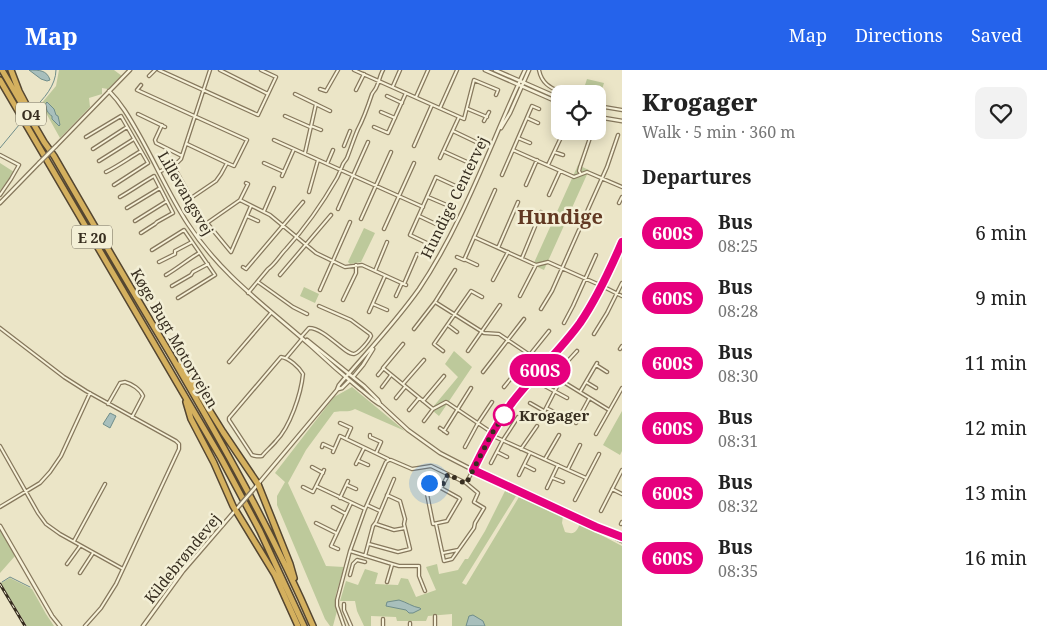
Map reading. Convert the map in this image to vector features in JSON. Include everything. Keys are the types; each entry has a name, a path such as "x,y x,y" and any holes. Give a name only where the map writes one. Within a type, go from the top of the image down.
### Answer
{"highway":[{"name":"Køge Bugt Motorvejen","path":"2,70 172,358 245,486 313,626"},
{"name":"O4","path":"11,70 19,91 54,156"},
{"name":"Køge Bugt Motorvejen","path":"0,80 221,458 271,554 304,626"},
{"path":"172,358 185,371 258,484 290,564 296,588"},
{"path":"184,394 192,419 235,510 274,575 298,626"}],"street":[{"path":"0,204 130,70"},
{"path":"149,76 155,70"},
{"path":"159,70 258,116 276,77 261,70"},
{"path":"159,172 178,162 182,156 210,70"},
{"path":"220,70 268,94"},
{"path":"320,89 326,91 338,70"},
{"path":"355,70 464,119 473,79 498,90 496,95"},
{"path":"248,293 306,226 338,177 383,70"},
{"path":"392,87 400,70"},
{"path":"416,97 428,70"},
{"path":"440,108 457,70"},
{"path":"485,70 551,98"},
{"path":"496,70 551,95"},
{"name":"Hundige Centervej","path":"240,505 337,390 339,385 375,345 420,288 459,218 525,70"},
{"name":"Hundige Centervej","path":"499,131 529,70"},
{"path":"539,70 540,77 545,84 551,87"},
{"path":"356,90 364,74"},
{"path":"141,86 137,90 247,140 234,166 187,144"},
{"name":"Lillevangsvej","path":"110,91 126,112 150,153 176,205 218,263 248,293 350,381 381,405"},
{"path":"374,127 388,133 406,93"},
{"path":"295,94 330,111"},
{"path":"387,96 402,103"},
{"path":"304,154 316,104"},
{"path":"414,146 432,105"},
{"path":"502,175 532,106 540,109"},
{"path":"606,107 622,110"},
{"path":"467,108 487,117"},
{"path":"381,112 395,118"},
{"path":"484,121 489,112"},
{"path":"138,114 165,127"},
{"path":"86,137 120,116 141,150 148,163 114,185"},
{"path":"285,116 321,130"},
{"path":"440,158 459,117"},
{"path":"527,118 538,123"},
{"path":"606,118 622,121"},
{"path":"162,125 155,140 156,144 182,156"},
{"path":"93,149 127,127"},
{"path":"453,131 476,142"},
{"path":"344,146 350,132"},
{"path":"585,216 618,135"},
{"path":"518,138 530,143"},
{"path":"99,161 134,139"},
{"path":"347,139 353,141"},
{"path":"274,140 423,206"},
{"path":"548,166 560,140"},
{"path":"581,174 580,167 589,140"},
{"path":"338,209 368,142"},
{"path":"282,176 294,149"},
{"path":"106,172 122,164 141,150"},
{"path":"327,164 333,150"},
{"path":"513,150 574,177 587,172 622,187"},
{"path":"361,219 391,152"},
{"path":"444,152 468,162"},
{"path":"554,152 563,156"},
{"path":"144,156 150,153"},
{"path":"0,156 19,165 0,195"},
{"path":"309,192 318,160"},
{"path":"526,185 537,160"},
{"path":"384,229 414,162"},
{"path":"173,165 191,198 216,181 227,163"},
{"path":"264,163 284,172"},
{"path":"549,195 560,171"},
{"path":"120,197 154,176 174,213 141,233"},
{"path":"431,245 408,236 436,176 460,188"},
{"path":"246,183 248,184 240,200 207,222 231,253 251,206"},
{"path":"127,208 160,188"},
{"path":"264,211 274,188"},
{"path":"464,259 495,190"},
{"path":"427,196 449,206"},
{"path":"619,203 622,197"},
{"path":"240,200 264,211 316,254 345,267 362,265 404,284"},
{"path":"135,221 167,201"},
{"path":"243,267 246,269 303,202"},
{"path":"498,248 518,202"},
{"path":"171,208 176,205"},
{"path":"522,258 541,212"},
{"path":"280,275 291,265 331,215"},
{"path":"247,216 258,221"},
{"path":"418,216 440,226"},
{"path":"320,290 350,222"},
{"path":"152,250 184,230 215,275 178,298"},
{"path":"541,309 552,291 579,230"},
{"path":"188,235 194,232"},
{"path":"474,237 536,265 546,262 562,268 622,296"},
{"path":"159,262 192,242"},
{"path":"375,271 387,242"},
{"path":"466,484 491,434 511,404 578,325 602,286 622,242"},
{"path":"493,280 508,252"},
{"path":"166,275 200,253"},
{"path":"396,296 404,284 417,254"},
{"path":"564,322 574,306 596,255"},
{"path":"458,257 477,265"},
{"path":"172,286 208,264"},
{"path":"344,300 356,273 356,265"},
{"path":"520,296 536,265"},
{"path":"414,329 435,302 455,270"},
{"path":"369,312 385,276"},
{"path":"258,282 293,308 307,314"},
{"path":"594,334 622,283"},
{"path":"443,350 434,344 471,291 482,297"},
{"path":"435,302 482,332 498,334 530,355 554,376 609,410"},
{"path":"373,304 387,310"},
{"path":"468,351 500,305"},
{"path":"286,358 309,328 322,332 354,354 358,353 371,336 354,322 319,306"},
{"path":"229,362 272,313"},
{"path":"484,372 524,319"},
{"path":"448,325 457,332"},
{"path":"0,328 64,378 179,444 179,449 117,583 104,605 85,626"},
{"path":"504,387 549,332"},
{"name":"Lillevangsvej","path":"302,338 372,393 381,405 408,430 440,453 596,527 622,537"},
{"path":"378,375 403,344"},
{"name":"Hundige Centervej","path":"337,390 350,381 363,365 375,345"},
{"path":"554,376 577,351"},
{"path":"281,357 286,358 303,374 295,407 277,441 262,456 254,456 229,418 279,359 281,357"},
{"path":"396,398 424,360"},
{"path":"580,392 596,364 607,372"},
{"path":"383,369 432,409"},
{"path":"382,386 391,375"},
{"path":"422,401 444,376"},
{"path":"544,410 561,380"},
{"path":"108,404 120,383 125,382 133,385 143,396 132,417"},
{"path":"586,382 596,388"},
{"path":"543,385 567,398"},
{"path":"444,431 471,388"},
{"path":"596,434 622,388"},
{"path":"0,507 40,483 55,466 90,394"},
{"path":"409,410 419,398"},
{"path":"576,423 590,398"},
{"path":"424,421 432,409 446,402 491,434 586,478"},
{"path":"465,446 492,402"},
{"path":"530,403 558,414"},
{"path":"491,463 518,417"},
{"path":"340,423 351,428 346,439"},
{"path":"521,449 536,426"},
{"path":"440,428 447,433"},
{"path":"370,435 370,437 381,442 376,453"},
{"path":"544,459 559,435"},
{"path":"322,447 323,444 334,451 340,436 412,469 431,466 466,484 478,493 474,502 484,508 475,522 474,528 452,559 444,561 436,524 433,524 425,484 432,483 459,498 460,501 447,521 436,524"},
{"path":"568,469 580,445"},
{"path":"0,446 46,524 80,546 123,569"},
{"path":"364,448 357,462 368,465"},
{"path":"497,452 507,457"},
{"path":"519,475 530,453"},
{"path":"575,500 599,454"},
{"path":"344,626 337,606 337,600 350,552 365,509 386,462 389,460"},
{"path":"524,465 534,470"},
{"path":"547,488 558,465"},
{"path":"304,487 314,492 323,471 312,467"},
{"path":"601,511 622,470"},
{"path":"441,488 448,474"},
{"path":"552,477 563,482"},
{"path":"365,556 370,533 394,479"},
{"path":"340,498 348,481"},
{"path":"73,541 105,484"},
{"path":"346,484 356,489"},
{"path":"316,486 365,509"},
{"path":"612,489 622,494"},
{"path":"368,544 398,552 410,550 400,501 387,495"},
{"path":"338,549 331,546 351,503"},
{"name":"Kildebrøndevej","path":"143,626 183,571 240,505"},
{"path":"367,505 380,510"},
{"path":"333,507 346,514"},
{"path":"316,523 337,534"},
{"path":"375,524 394,530 405,528"},
{"path":"0,526 52,616 60,626"},
{"name":"Lillevangsvej","path":"596,527 622,542"},
{"path":"67,564 80,546"},
{"path":"443,553 458,550"},
{"path":"350,552 399,566 419,566 419,576 425,592"},
{"path":"80,573 92,553"},
{"path":"350,575 358,554"},
{"path":"357,560 365,562"},
{"path":"386,582 392,564"},
{"path":"344,604 344,610 351,626"},
{"path":"435,616 435,626"},
{"path":"383,619 383,626"}],"green space":[{"path":"59,70 114,70 122,76 108,89 102,88 102,94 89,98 90,107 60,138 41,104 56,86"},
{"path":"587,79 604,83 603,85 585,85"},
{"path":"0,163 14,172 0,191"},
{"path":"578,165 589,170 544,270 533,265"},
{"path":"364,228 375,233 361,262 350,264 348,262"},
{"path":"304,287 319,294 315,303 300,296"},
{"path":"454,351 472,367 439,416 433,411 433,407 458,377 445,364"},
{"path":"352,387 405,431 355,409 334,412 306,450 288,483 326,566 344,567 336,594 335,604 337,611 333,626 330,626 325,619 277,505 277,496 285,482 275,473 334,397"},
{"path":"622,411 622,451 620,455 603,445"},
{"path":"505,491 516,496 462,583 466,585 519,497 563,516 562,523 565,532 575,532 580,524 622,546 622,626 452,626 452,614 428,616 426,621 397,621 396,617 371,616 371,626 364,626 357,611 355,601 340,601 346,581 358,585 365,569 378,573 375,584 398,585 401,578 408,579 416,597 436,590 426,567 437,564 439,574 458,570 465,559 468,559 485,531"},
{"path":"0,530 15,556 0,573"},
{"path":"10,578 32,589 54,626 27,626 1,583"}],"water":[{"path":"29,70 45,72 50,80 41,79"},
{"path":"47,102 58,116 59,126 47,111"},
{"path":"110,413 116,416 110,428 103,424"},
{"path":"399,600 421,609 409,613 406,610 386,606 387,602"},
{"path":"473,615 483,621 485,626 466,626 469,616"}],"waterway":[{"path":"33,109 52,86 56,70"},
{"path":"0,148 19,125"},
{"path":"2,582 10,577 30,587"}],"railway":[{"path":"0,584 25,626"}],"bus line":[{"name":"600S","path":"622,242 602,286 585,315 569,337 511,404 491,435 473,470 596,527 622,537"}],"place":[{"name":"Krogager","path":"504,415"}],"district":[{"name":"Hundige","path":"560,216"}],"route":[{"path":"429,483 441,488 448,474 466,484 491,435 504,415"}]}
